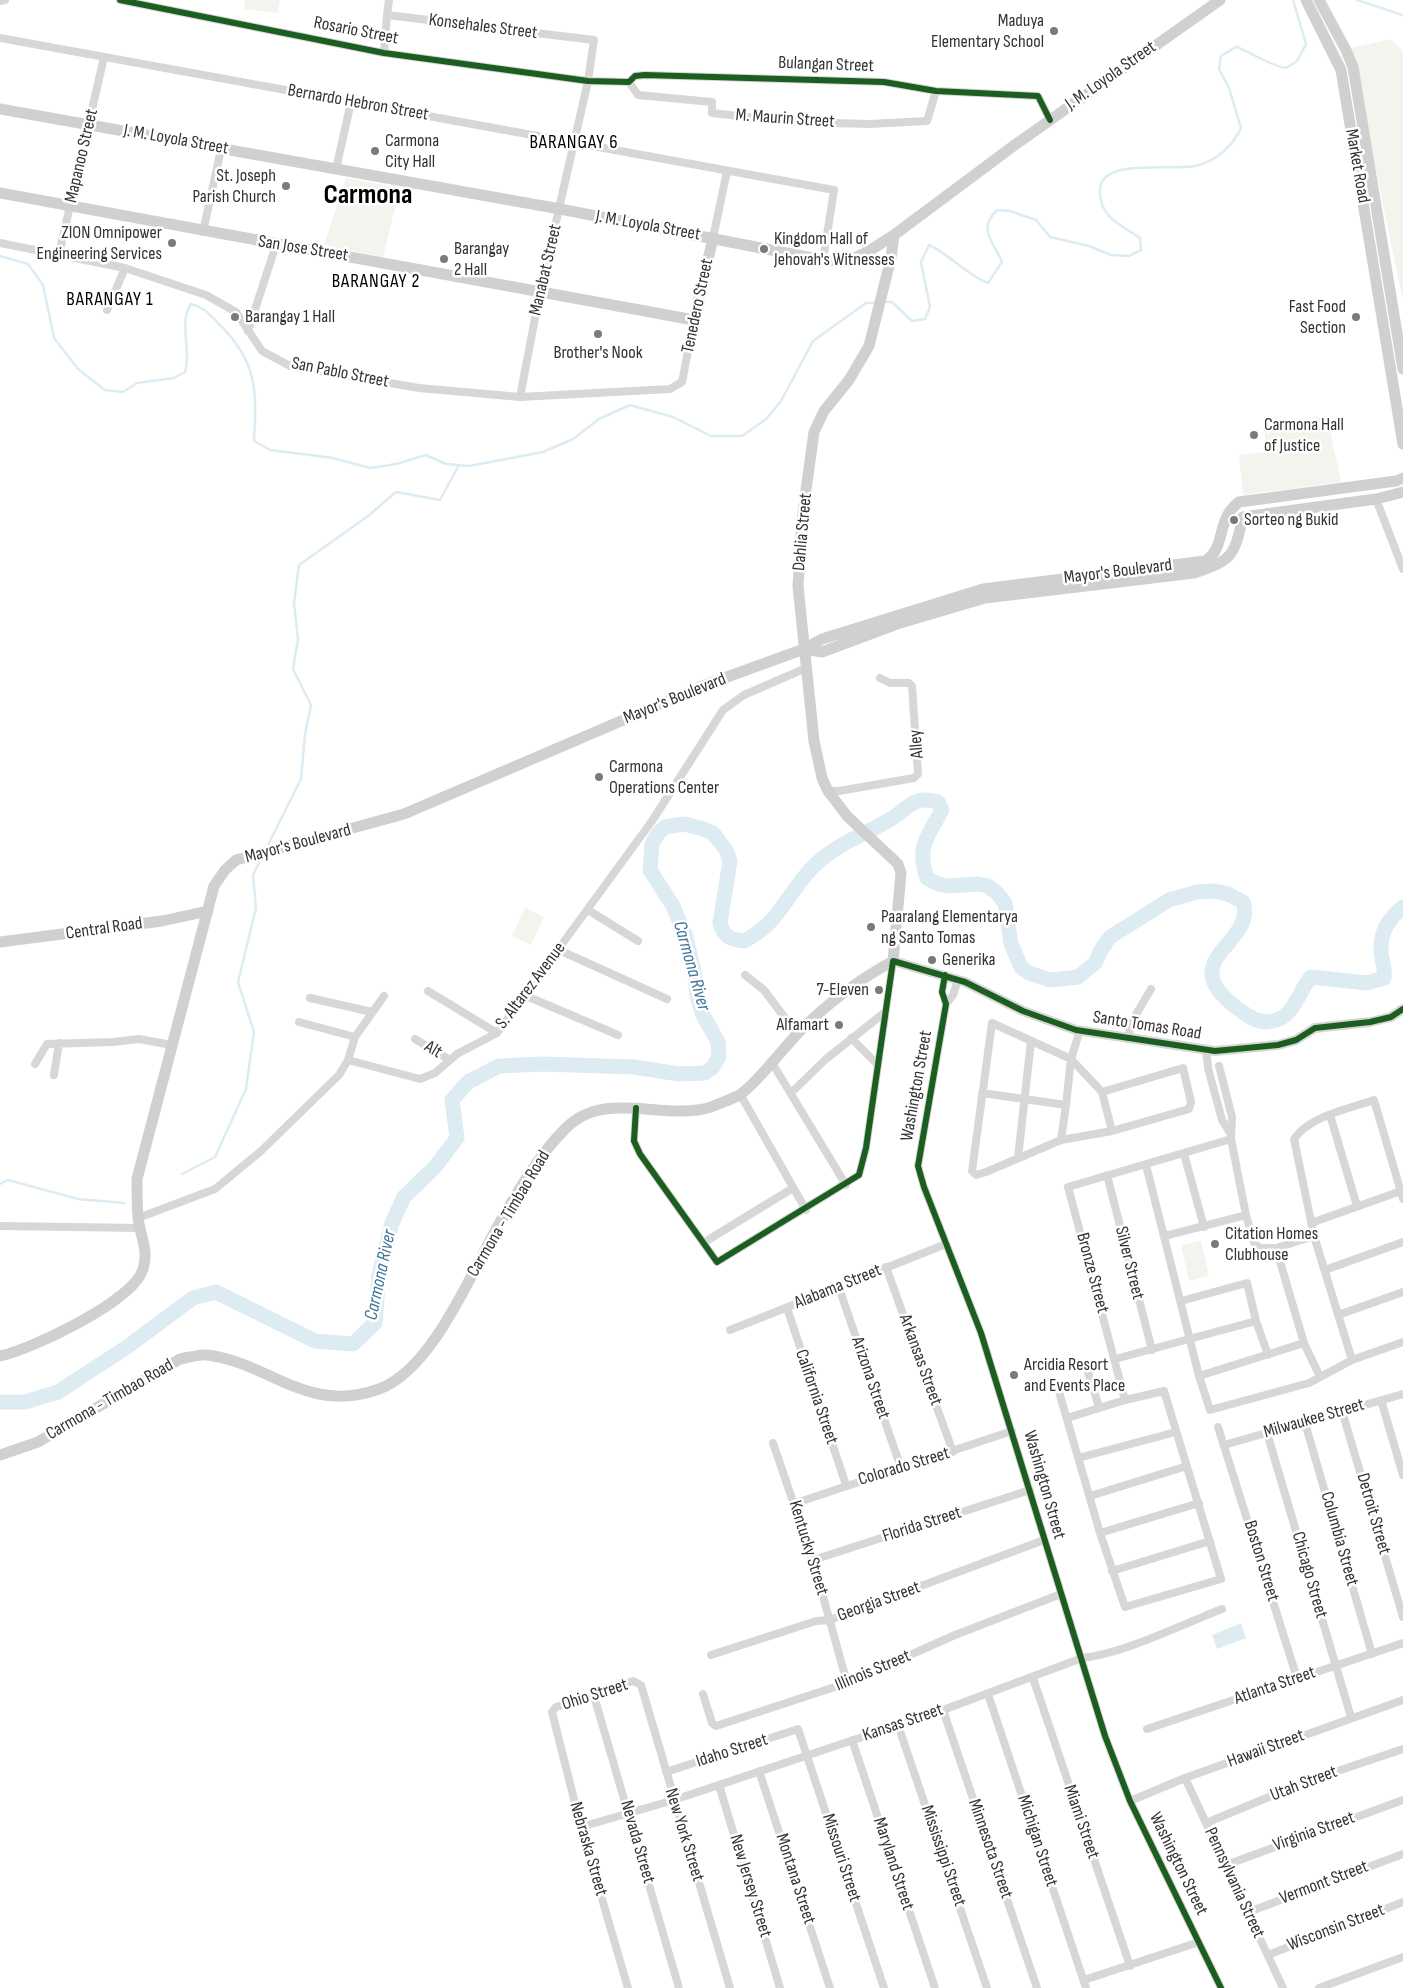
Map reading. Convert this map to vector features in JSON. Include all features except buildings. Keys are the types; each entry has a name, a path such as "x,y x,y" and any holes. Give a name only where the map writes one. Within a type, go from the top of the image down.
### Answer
{"main road":[{"name":"J. M. Loyola Street","path":"0,109 713,238 823,260 848,261 869,251 894,235 1050,120 1220,0"},
{"name":"Market Road","path":"1306,0 1319,9 1346,50 1353,67 1403,369"},
{"name":"Market Road","path":"1319,9 1341,70 1372,245 1385,340 1403,444"},
{"name":"San Jose Street","path":"0,193 203,232 694,320"},
{"name":"Dahlia Street","path":"893,961 900,873 898,864 863,833 828,791 822,778 814,741 798,586 802,519 814,432 824,411 849,380 869,346 894,235"},
{"name":"Tenedero Street","path":"694,320 713,238"},
{"name":"Mayor's Boulevard","path":"0,1356 25,1350 64,1331 89,1316 139,1280 146,1252 139,1223 137,1179 214,886 225,870 236,860 404,814 705,685 804,649 822,639 983,589 1206,561 1213,556 1216,550 1225,516 1239,502 1403,478"},
{"name":"Mayor's Boulevard","path":"804,649 822,652 897,624 984,598 1194,573 1219,564 1234,551 1238,543 1243,517 1376,499 1403,492"},
{"name":"Central Road","path":"0,942 162,921 208,911"},
{"name":"Carmona - Timbao Road","path":"0,1454 38,1442 180,1359 205,1355 232,1361 309,1393 340,1397 376,1390 391,1384 416,1364 442,1327 532,1170 567,1127 588,1114 608,1108 693,1111 740,1094 797,1034 868,974 893,961"}],"street":[{"path":"0,1 5,0"},
{"name":"Rosario Street","path":"120,0 384,53 588,81"},
{"path":"384,53 389,0"},
{"name":"Konsehales Street","path":"387,15 594,40"},
{"name":"Bernardo Hebron Street","path":"0,38 834,190 823,260"},
{"name":"Manabat Street","path":"520,397 540,292 588,81 594,40"},
{"name":"Mapanoo Street","path":"59,254 104,57"},
{"name":"Bulangan Street","path":"588,81 629,82 635,76 644,75 884,82 936,92 1038,96 1050,120"},
{"name":"M. Maurin Street","path":"629,82 638,95 712,102 712,113 794,122 868,124 927,121 936,92"},
{"path":"336,169 351,102"},
{"path":"203,232 221,149"},
{"name":"Tenedero Street","path":"713,238 727,171"},
{"name":"San Pablo Street","path":"0,243 125,268 206,295 236,312 262,351 290,366 419,388 520,397 670,389 682,382"},
{"path":"248,331 276,245"},
{"path":"107,310 125,268"},
{"name":"Tenedero Street","path":"682,382 694,320"},
{"path":"1376,499 1403,569"},
{"name":"S. Altarez Avenue","path":"348,1060 420,1079 435,1073 450,1060 497,1033 504,1027 524,994 559,950 652,821 723,710 744,695 806,668"},
{"name":"Alley","path":"828,791 839,791 914,778 918,774 912,686 909,683 890,684 880,678"},
{"path":"588,910 638,941"},
{"path":"559,950 667,999"},
{"path":"636,1108 634,1140 640,1154 717,1262 806,1210 859,1175 866,1148 893,961"},
{"name":"Santo Tomas Road","path":"893,961 945,975 1023,1011 1080,1030 1128,1039 1210,1050 1278,1045 1296,1040 1315,1028 1370,1022 1391,1017 1403,1010"},
{"path":"745,975 764,990 797,1034"},
{"name":"Washington Street","path":"945,975 942,992 946,1004"},
{"name":"Washington Street","path":"958,980 953,995 946,1004 918,1166 981,1333 1105,1736 1130,1801 1221,1988"},
{"path":"1128,1039 1131,1023 1151,990"},
{"path":"428,991 497,1033"},
{"path":"524,994 618,1035"},
{"path":"0,1226 139,1223 215,1188 261,1151 339,1075 348,1060 355,1037 384,996"},
{"path":"310,998 372,1012"},
{"path":"791,1093 851,1038 884,1013"},
{"path":"299,1022 355,1037"},
{"path":"1102,1092 1182,1068 1191,1102 1189,1109 1112,1130 1061,1140 976,1175 972,1171 992,1023 1071,1059 1102,1092 1112,1130"},
{"path":"1061,1140 1071,1059 1080,1030"},
{"path":"851,1038 878,1065"},
{"path":"35,1064 47,1044 113,1042 139,1039 172,1045"},
{"name":"Alt","path":"415,1039 450,1060"},
{"path":"1018,1158 1032,1041"},
{"path":"54,1075 59,1043"},
{"path":"1210,1050 1219,1065 1232,1117 1231,1136 1246,1215 1254,1243 1260,1248 1276,1248 1314,1236"},
{"path":"1210,1050 1208,1067 1222,1120 1231,1136"},
{"path":"771,1061 846,1185"},
{"path":"1213,1087 1224,1084"},
{"path":"982,1093 1066,1105"},
{"path":"740,1094 806,1210"},
{"path":"1311,1222 1357,1206 1402,1195 1374,1100 1330,1115 1300,1130 1294,1139 1311,1222 1314,1236 1352,1360"},
{"path":"1330,1115 1357,1206"},
{"path":"1107,1175 1184,1154 1231,1136"},
{"path":"1184,1154 1204,1226"},
{"path":"1146,1165 1199,1376 1210,1410 1309,1383 1352,1360 1403,1342"},
{"name":"Bronze Street","path":"1107,1175 1068,1187 1125,1400"},
{"name":"Silver Street","path":"1107,1175 1152,1350"},
{"path":"703,1242 793,1188"},
{"path":"1164,1236 1246,1215"},
{"path":"1325,1270 1403,1242"},
{"name":"Alabama Street","path":"730,1330 946,1244"},
{"path":"1276,1248 1304,1343 1320,1377"},
{"name":"Arkansas Street","path":"886,1267 953,1452"},
{"path":"1181,1300 1247,1283 1256,1322 1268,1355"},
{"name":"Arizona Street","path":"839,1288 901,1468"},
{"path":"1338,1315 1403,1292"},
{"name":"California Street","path":"787,1308 846,1486"},
{"path":"1115,1359 1256,1322"},
{"path":"1199,1376 1304,1343"},
{"path":"1088,1372 1099,1408"},
{"path":"1057,1385 1100,1534 1125,1607 1222,1579 1164,1391 1125,1400 1067,1418"},
{"name":"Milwaukee Street","path":"1224,1444 1306,1423 1403,1394"},
{"path":"1381,1400 1403,1475"},
{"name":"Detroit Street","path":"1342,1411 1403,1617"},
{"name":"Columbia Street","path":"1306,1423 1372,1654"},
{"name":"Boston Street","path":"1218,1427 1298,1678"},
{"name":"Colorado Street","path":"796,1503 1012,1431"},
{"path":"1078,1458 1176,1432"},
{"name":"Chicago Street","path":"1266,1433 1351,1717"},
{"name":"Kentucky Street","path":"774,1443 796,1503 847,1683"},
{"path":"1090,1496 1187,1466"},
{"name":"Florida Street","path":"813,1560 1030,1490"},
{"path":"1100,1534 1199,1503"},
{"name":"Georgia Street","path":"711,1655 816,1621 830,1620 1044,1540"},
{"path":"1112,1572 1210,1541"},
{"name":"Illinois Street","path":"703,1694 712,1723 716,1726 847,1683 955,1635 1061,1594"},
{"name":"Kansas Street","path":"581,1827 674,1800 943,1710 1033,1678 1082,1658 1105,1653 1222,1609"},
{"name":"Atlanta Street","path":"1147,1729 1403,1643"},
{"name":"Miami Street","path":"1033,1678 1130,1966"},
{"name":"Ohio Street","path":"553,1709 633,1681 638,1682"},
{"name":"New York Street","path":"638,1682 641,1686 730,1988"},
{"name":"Michigan Street","path":"988,1694 1085,1984"},
{"name":"Nevada Street","path":"594,1696 679,1988"},
{"name":"Hawaii Street","path":"1130,1801 1185,1778 1351,1717 1402,1702"},
{"name":"Nebraska Street","path":"553,1709 552,1712 581,1827 628,1988"},
{"name":"Minnesota Street","path":"943,1710 1037,1988"},
{"name":"Mississippi Street","path":"898,1725 987,1988"},
{"name":"Idaho Street","path":"666,1772 798,1729"},
{"name":"Missouri Street","path":"798,1729 884,1988"},
{"name":"Maryland Street","path":"852,1740 935,1988"},
{"name":"Utah Street","path":"1206,1823 1305,1782 1403,1749"},
{"name":"Montana Street","path":"760,1771 830,1988"},
{"name":"Pennsylvania Street","path":"1185,1778 1226,1865 1246,1913 1268,1954 1283,1988"},
{"name":"New Jersey Street","path":"719,1785 780,1988"},
{"name":"Virginia Street","path":"1226,1865 1403,1800"},
{"name":"Vermont Street","path":"1246,1913 1403,1854"},
{"name":"Wisconsin Street","path":"1268,1954 1403,1902"},
{"path":"1085,1984 1199,1942"},
{"path":"1318,1988 1403,1957"}],"shaded area":[{"path":"245,0 280,0 278,13 244,9"},
{"path":"1391,39 1403,51 1403,302 1351,48"},
{"path":"346,178 400,188 383,257 324,245"},
{"path":"1327,416 1341,482 1243,495 1239,455 1266,452 1264,425"},
{"path":"525,908 544,917 531,945 512,936"},
{"path":"1201,1241 1209,1276 1189,1281 1181,1245"},
{"path":"1241,1623 1246,1638 1217,1649 1212,1635"}],"waterway":[{"path":"884,302 892,302 912,321 925,319 930,307 921,262 929,245 972,275 988,283 1002,262 987,229 991,217 997,210 1010,211 1036,220 1050,237 1089,246 1111,255 1129,256 1141,250 1140,238 1112,219 1103,208 1100,191 1103,180 1111,173 1124,169 1195,166 1210,161 1228,147 1241,128 1229,88 1219,69 1221,56 1236,47 1267,62 1286,68 1297,61 1306,44 1293,0"},
{"path":"1357,0 1403,15"},
{"path":"0,256 28,264 43,285 54,338 78,369 105,390 123,392 137,383 174,378 185,372 187,364 185,328 187,311 191,304 196,305 210,315 232,338 248,364 254,391 254,441 270,450 333,458 370,468 396,464 426,455 446,464 469,466 543,452 573,439 599,419 630,405 673,417 711,436 742,436 766,419 781,401 813,341 866,303 876,303"},
{"path":"267,847 301,779 305,734 311,705 293,669 298,639 294,603 299,565 368,516 396,492 440,500 459,465"},
{"name":"Carmona River","path":"0,1402 25,1402 58,1392 127,1347 193,1298 216,1292 315,1341 353,1344 375,1323 379,1275 392,1223 404,1197 435,1167 457,1138 452,1100 468,1082 499,1066 542,1064 634,1067 679,1074 705,1073 713,1067 719,1057 718,1042 703,1015 697,996 695,977 686,937 673,906 650,870 652,844 659,832 665,827 684,824 703,829 713,833 726,850 730,861 720,923 725,934 735,940 744,941 757,934 776,916 806,874 833,850 891,819 912,803 923,800 938,802 942,810 928,835 923,850 927,878 938,884 948,886 978,884 988,886 997,893 1005,903 1011,944 1021,967 1029,973 1050,980 1078,977 1095,963 1110,937 1169,900 1197,892 1215,891 1228,894 1243,902 1244,917 1238,930 1219,954 1213,967 1213,980 1223,996 1247,1015 1263,1022 1275,1021 1285,1016 1311,977 1367,983 1384,978 1381,951 1382,938 1386,926 1403,907"},
{"path":"182,1174 215,1157 246,1089 254,1032 238,982 256,908 253,875 262,857"},
{"path":"0,1184 8,1180 78,1199 124,1203"}],"cycle path":[{"path":"120,0 384,53 588,81 629,82 635,76 645,75 884,82 936,91 1038,96 1050,120"},
{"path":"636,1108 634,1141 640,1154 717,1262 859,1175 866,1148 893,961 965,982 1023,1011 1076,1030 1215,1051 1278,1045 1296,1040 1315,1028 1370,1022 1391,1017 1403,1009"},
{"path":"945,975 942,992 946,1004 918,1166 924,1187 981,1333 1105,1736 1130,1801 1221,1988"}],"place":[{"name":"Maduya Elementary School","path":"1054,31"},
{"name":"Carmona City Hall","path":"375,151"},
{"name":"St. Joseph Parish Church","path":"286,186"},
{"name":"ZION Omnipower Engineering Services","path":"172,243"},
{"name":"Kingdom Hall of Jehovah's Witnesses","path":"764,249"},
{"name":"Barangay 2 Hall","path":"444,259"},
{"name":"Barangay 1 Hall","path":"235,317"},
{"name":"Fast Food Section","path":"1356,317"},
{"name":"Brother's Nook","path":"598,334"},
{"name":"Carmona Hall of Justice","path":"1254,435"},
{"name":"Sorteo ng Bukid","path":"1234,520"},
{"name":"Carmona Operations Center","path":"599,777"},
{"name":"Paaralang Elementarya ng Santo Tomas","path":"871,927"},
{"name":"Generika","path":"932,960"},
{"name":"7-Eleven","path":"879,990"},
{"name":"Alfamart","path":"839,1025"},
{"name":"Citation Homes Clubhouse","path":"1215,1244"},
{"name":"Arcidia Resort and Events Place","path":"1014,1375"}],"district":[{"name":"BARANGAY 6","path":"574,143"},
{"name":"Carmona","path":"368,196"},
{"name":"BARANGAY 2","path":"376,282"},
{"name":"BARANGAY 1","path":"110,300"}]}
